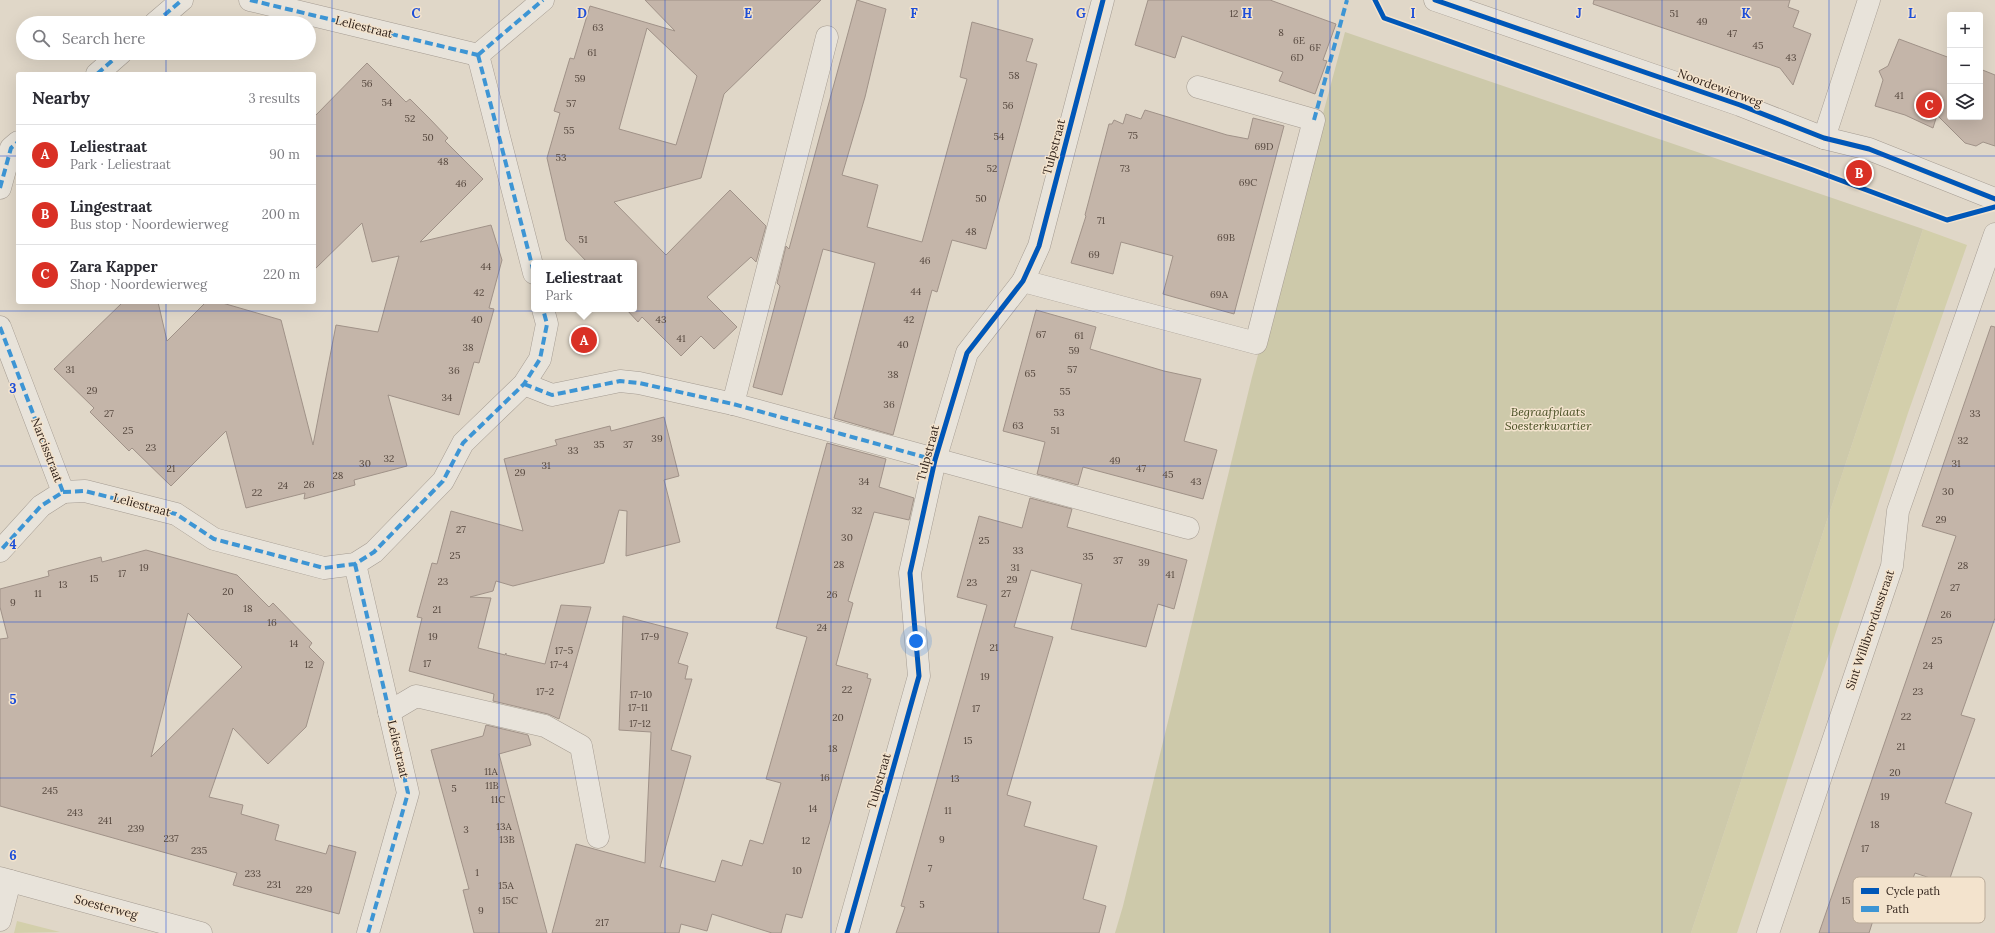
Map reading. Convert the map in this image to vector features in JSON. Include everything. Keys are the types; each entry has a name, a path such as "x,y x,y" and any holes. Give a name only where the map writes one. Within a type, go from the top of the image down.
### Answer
{"street":[{"path":"163,16 182,0"},
{"name":"Leliestraat","path":"250,0 478,55"},
{"path":"531,261 478,55 543,0"},
{"name":"Tulpstraat","path":"847,933 919,676 910,573 935,460 967,353 1023,280 1039,246 1103,0"},
{"name":"Noordewierweg","path":"1435,0 1740,105 1824,138 1869,149 1995,199"},
{"path":"1824,138 1869,0"},
{"path":"733,404 827,36"},
{"path":"99,72 113,60"},
{"path":"1023,280 1256,343 1314,120 1198,87"},
{"path":"0,188 11,148 16,144"},
{"name":"Sint Willibrordusstraat","path":"1768,933 1892,566 1898,511 1995,234"},
{"name":"Leliestraat","path":"62,492 85,490 176,514 214,539 324,568 355,564 374,552 443,481 463,442 524,384 540,359 547,324 544,312"},
{"name":"Narcisstraat","path":"0,327 62,492 41,506 0,550"},
{"path":"524,384 552,395 620,381 639,383 733,404 935,460"},
{"name":"Tulpstraat","path":"935,460 1188,528"},
{"name":"Leliestraat","path":"355,564 408,793 368,933"},
{"path":"389,712 416,696 545,726 581,746 598,837"},
{"name":"Soesterweg","path":"0,920 5,880 201,933"}],"shaded area":[{"path":"1923,229 1967,245 1908,413 1737,933 1691,933"},
{"path":"17,921 60,932 14,933"}],"green space":[{"name":"Begraafplaats Soesterkwartier","path":"1345,32 1923,229 1691,933 1115,933 1123,906 1252,377"}],"building":[{"path":"645,0 821,0 724,94 701,178 614,202 666,255 730,190 766,226 756,262 751,257 707,297 737,327 714,349 701,336 681,356 642,317 638,322 629,312 637,312 637,260 585,260 566,240 547,158 560,113 554,111 570,58 574,59 590,6 675,31","holes":["647,28 697,76 676,145 619,129"]},
{"path":"857,0 886,9 865,97 842,175 878,185 867,227 922,242 967,79 960,77 972,22 1033,39 1026,61 1037,64 986,249 952,240 937,292 932,290 893,435 834,418 875,263 823,249 782,395 753,387 780,286 777,283 786,246 789,249"},
{"path":"1148,0 1270,0 1336,24 1323,60 1327,61 1315,94 1279,81 1283,72 1182,36 1175,58 1135,45"},
{"path":"1594,0 1790,0 1788,7 1799,11 1793,27 1811,34 1793,85 1780,68 1593,4"},
{"path":"1899,39 1947,57 1947,120 1983,120 1983,70 1995,75 1995,146 1983,142 1976,146 1965,143 1937,115 1933,128 1905,115 1875,106 1883,80 1879,71 1888,66"},
{"path":"367,63 406,102 410,99 448,138 445,141 483,179 420,242 491,225 502,260 489,308 494,309 479,363 474,362 459,415 388,395 407,466 354,480 355,485 304,499 305,493 246,508 226,431 171,486 132,448 129,451 90,412 94,408 54,369 121,304 158,304 167,341 204,304 226,304 281,320 313,445 336,325 378,332 399,256 372,262 362,223 316,268 316,115"},
{"path":"1145,110 1227,135 1248,139 1253,118 1284,126 1234,314 1163,294 1173,256 1121,242 1113,274 1071,263 1086,216 1085,215 1109,124 1112,124 1114,120 1123,124 1126,114 1141,119"},
{"path":"1036,310 1096,327 1090,349 1164,371 1201,379 1184,441 1217,450 1203,499 1083,467 1078,485 1037,474 1045,442 1003,431"},
{"path":"1991,326 1995,327 1995,618 1961,715 1975,719 1945,803 1972,813 1950,877 1927,877 1915,873 1913,877 1853,877 1853,923 1872,923 1869,933 1819,933 1956,536 1922,526"},
{"path":"664,417 679,476 664,480 680,542 626,556 627,511 619,510 604,563 513,586 496,581 493,591 470,597 491,598 478,648 505,655 506,653 506,655 545,664 561,605 591,607 559,719 548,714 493,701 494,694 409,671 422,618 417,617 432,563 437,564 451,511 523,531 504,459 557,445 555,440 610,426 611,431"},
{"path":"827,443 886,459 879,487 914,498 909,520 874,512 848,601 853,603 836,665 868,674 867,678 871,679 802,918 786,914 781,933 772,933 712,914 707,931 681,924 679,933 552,933 576,844 645,863 651,732 619,730 623,616 688,633 678,663 688,666 685,679 692,679 671,750 691,756 660,867 715,882 722,860 742,866 750,840 763,844 781,783 766,779 807,637 776,628"},
{"path":"1030,498 1072,509 1067,527 1187,560 1174,609 1158,604 1146,647 1071,629 1082,584 1031,570 1014,627 1053,637 1007,795 1031,802 1024,826 1097,846 1083,899 1106,906 1099,933 896,933 905,907 901,906 987,605 957,597 979,516 1022,528"},
{"path":"146,550 237,575 269,607 273,603 312,643 309,647 324,662 306,727 268,764 233,728 209,797 243,805 241,814 279,825 275,840 326,854 329,845 356,852 339,914 233,885 237,873 0,806 0,639 8,638 0,607 0,589 49,576 48,571 101,557 102,562","holes":["188,613 242,667 151,757"]},
{"path":"486,725 528,735 531,745 499,754 547,933 474,933 463,890 469,889 431,750 483,736"}],"marked path":[{"path":"163,16 182,0"},
{"path":"250,0 478,55"},
{"path":"478,55 543,0"},
{"path":"1314,120 1347,0"},
{"path":"478,55 531,261"},
{"path":"99,72 113,60"},
{"path":"0,188 11,148 16,144"},
{"path":"63,492 85,491 176,514 214,539 324,568 355,564 374,552 443,481 463,443 524,384 540,359 547,324 544,312"},
{"path":"0,327 63,492 41,506 0,551"},
{"path":"524,384 552,395 620,381 639,383 733,404 935,460"},
{"path":"355,564 408,793 368,933"}],"cycle path":[{"path":"847,933 919,676 910,573 935,460 967,353 1023,281 1039,246 1103,0"},
{"path":"1375,0 1384,18 1813,170 1947,220 1995,207"},
{"path":"1435,0 1740,105 1824,138 1869,149 1995,199"}],"place":[{"name":"Zara Kapper","path":"1929,105"},
{"name":"Lingestraat","path":"1859,173"},
{"name":"Leliestraat","path":"584,340"}]}
